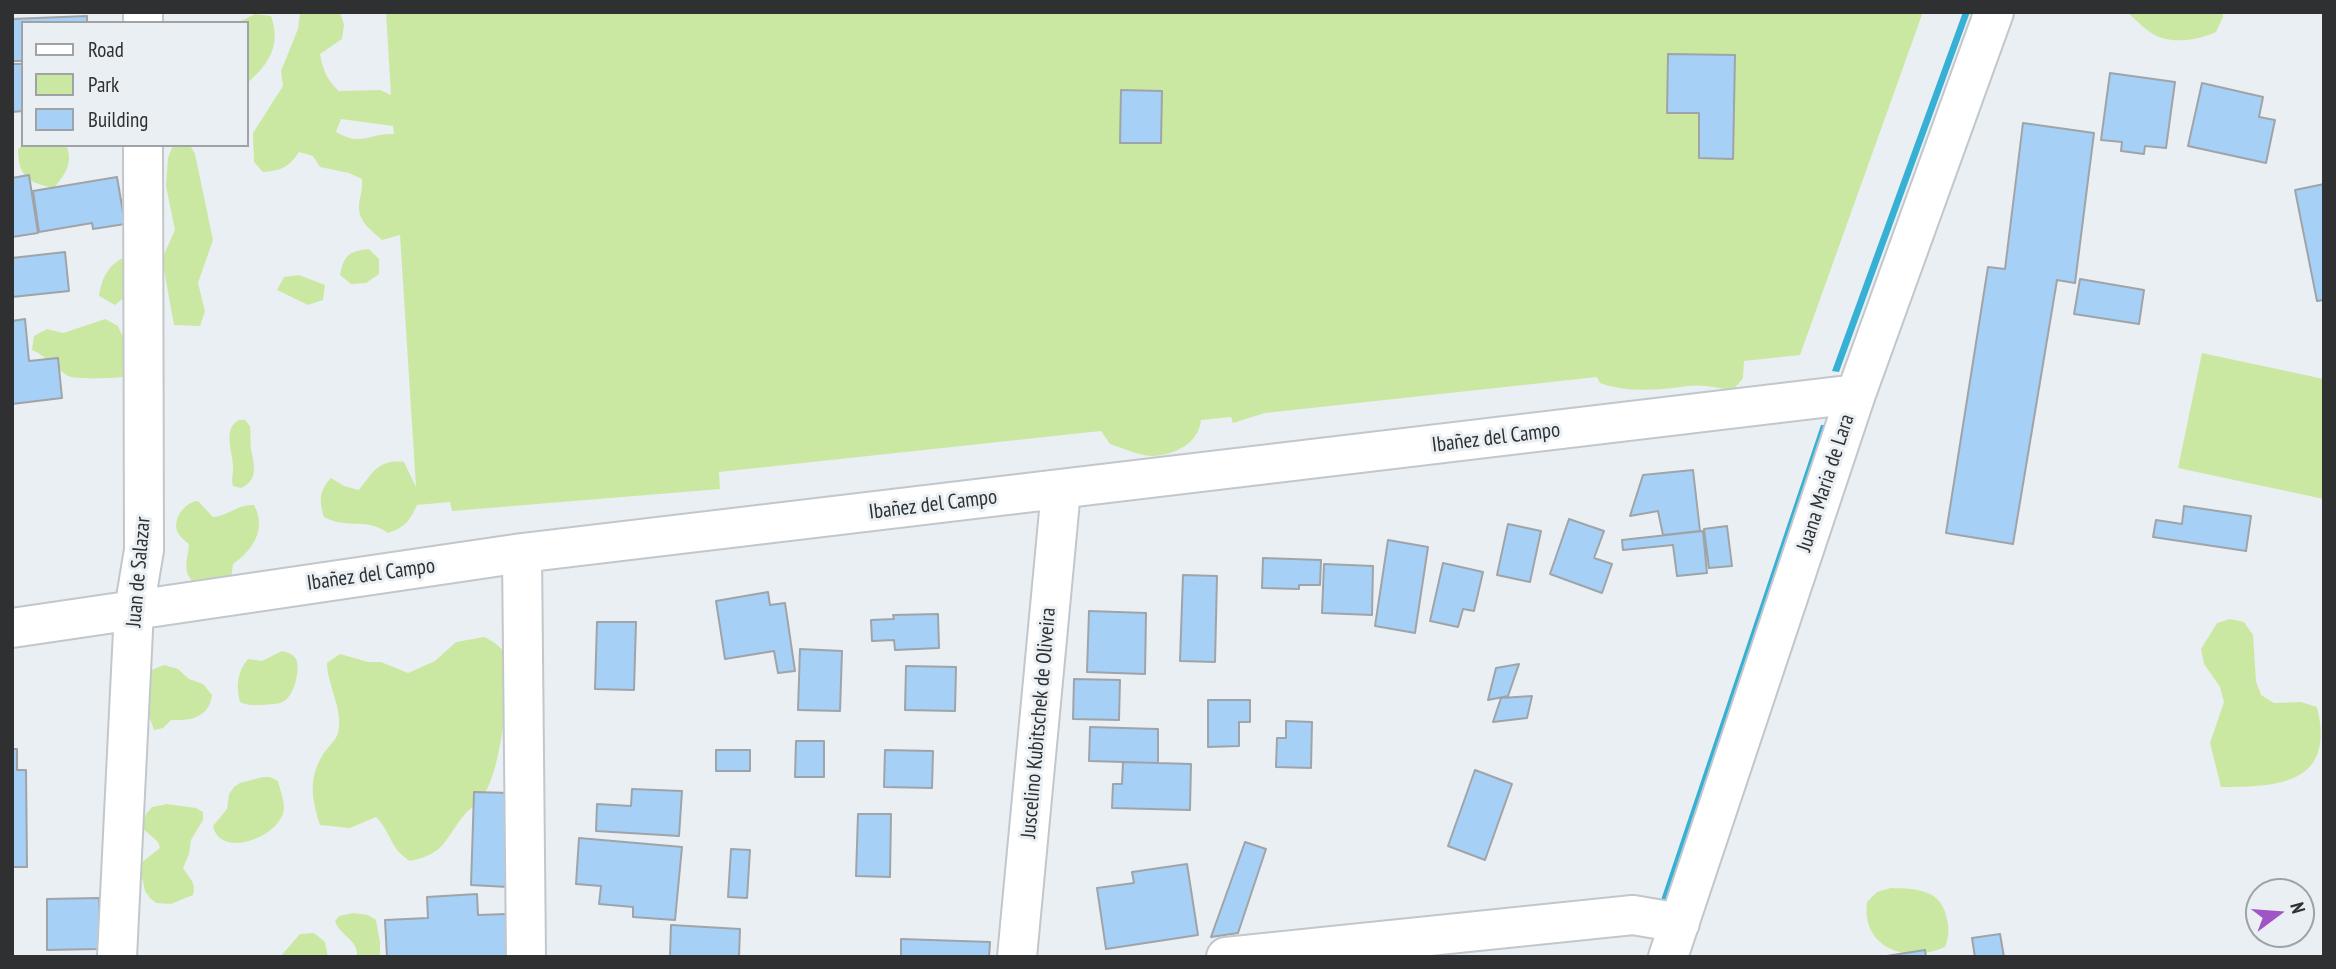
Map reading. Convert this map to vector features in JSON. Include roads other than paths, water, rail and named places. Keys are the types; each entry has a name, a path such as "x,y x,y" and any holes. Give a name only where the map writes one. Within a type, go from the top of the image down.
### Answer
{"street":[{"name":"Juana Maria de Lara","path":"1674,940 1856,394 1994,12"},
{"name":"Juan de Salazar","path":"117,957 134,610 144,550 144,147"},
{"name":"Ibañez del Campo","path":"12,628 522,553 1856,394"},
{"name":"Juscelino Kubitschek de Oliveira","path":"1017,957 1060,490"},
{"path":"522,553 526,957"},
{"path":"1226,957 1633,915 1674,940"}],"water":[{"path":"1963,12 1970,12 1839,372 1832,371"},
{"path":"1821,425 1825,425 1665,904 1660,903"}]}
